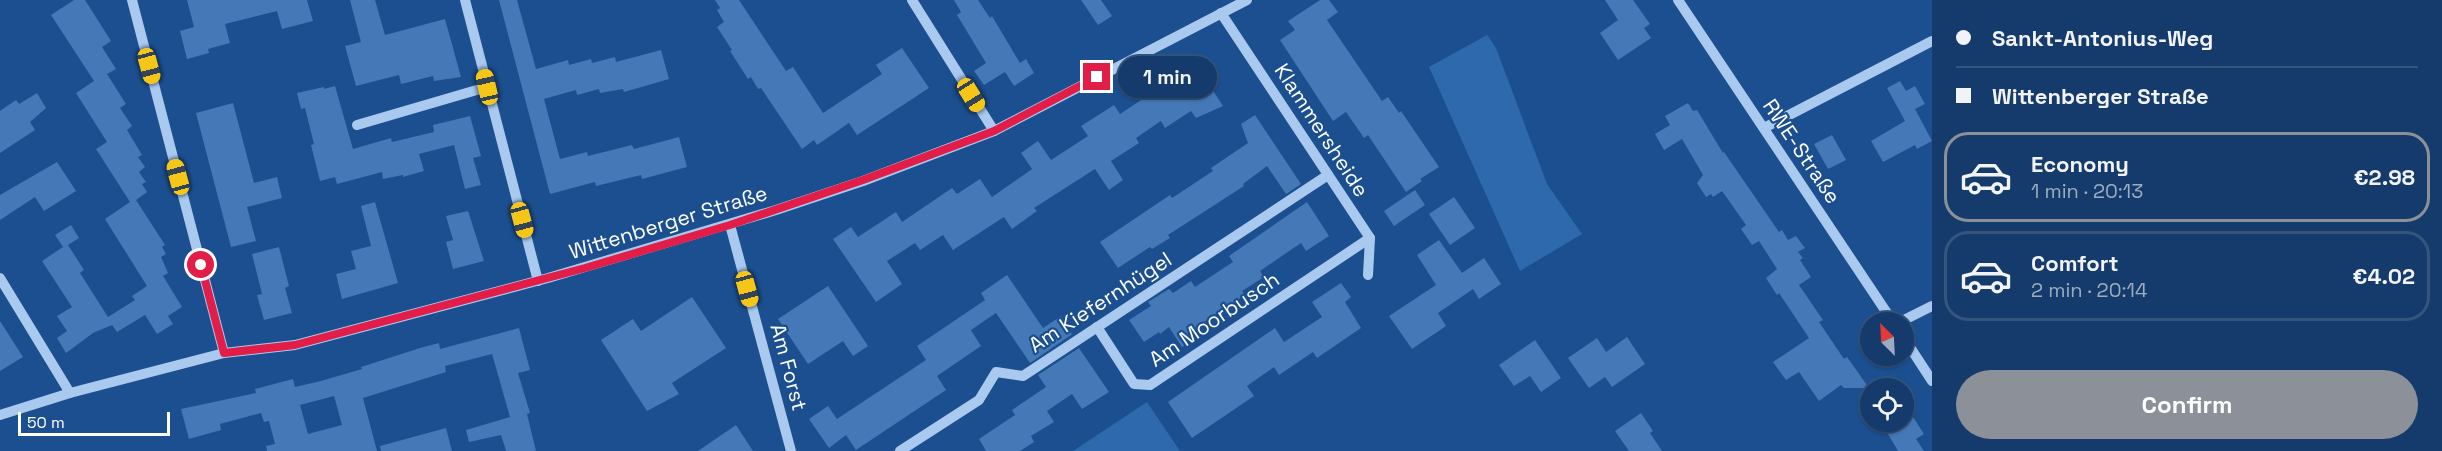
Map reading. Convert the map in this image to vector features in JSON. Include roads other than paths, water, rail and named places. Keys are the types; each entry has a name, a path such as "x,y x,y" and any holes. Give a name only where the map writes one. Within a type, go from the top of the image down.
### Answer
{"street":[{"path":"132,0 224,353"},
{"path":"465,0 538,280"},
{"path":"912,0 994,131"},
{"name":"Wittenberger Straße","path":"0,415 70,393 224,353 295,345 538,280 730,225 863,180 994,131 1247,0"},
{"name":"RWE-Straße","path":"1678,0 1886,312"},
{"name":"Klammersheide","path":"1221,13 1370,238"},
{"path":"1764,128 1932,41"},
{"path":"357,125 487,87"},
{"name":"Am Kiefernhügel","path":"900,451 979,400 996,372 1023,376 1328,175"},
{"name":"Am Forst","path":"730,225 791,451"},
{"path":"1368,275 1370,238"},
{"name":"Am Moorbusch","path":"1097,327 1134,384 1150,385 1370,238"},
{"path":"0,278 70,393"},
{"path":"1914,315 1932,306"},
{"path":"1914,353 1932,381"}]}
